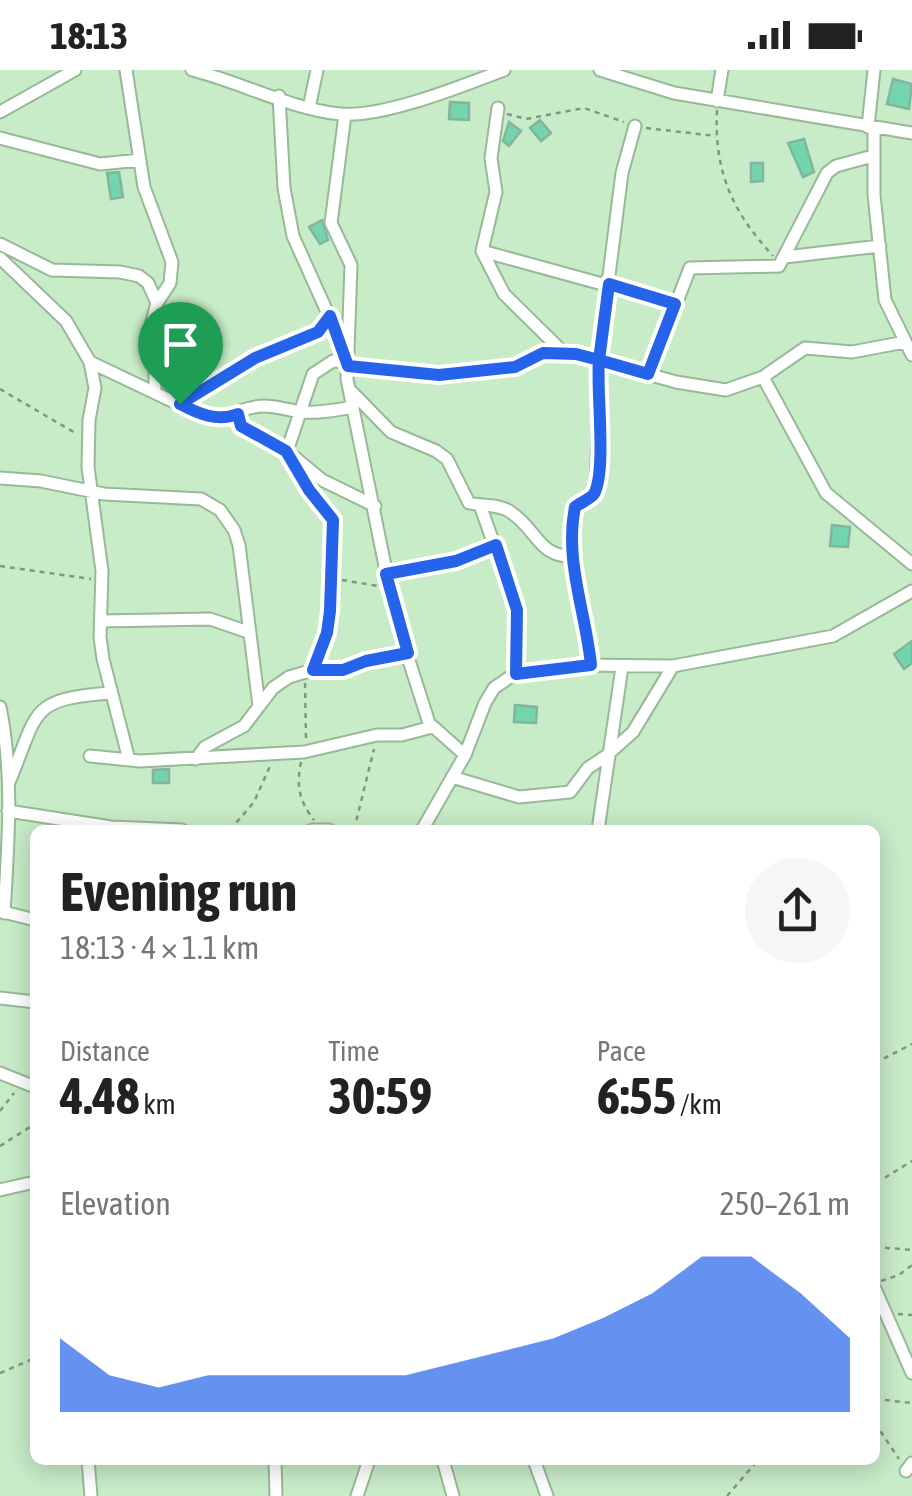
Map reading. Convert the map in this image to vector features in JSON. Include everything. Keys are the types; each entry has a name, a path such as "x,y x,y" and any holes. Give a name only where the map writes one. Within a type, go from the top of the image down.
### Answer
{"street":[{"path":"0,112 74,70"},
{"path":"126,70 148,200 172,262 170,283 157,303 148,338 155,358 155,392"},
{"path":"192,70 309,108 345,115 415,100 504,70"},
{"path":"309,108 317,70"},
{"path":"600,70 674,93 912,132"},
{"path":"717,101 722,70"},
{"path":"874,70 871,128 885,300 912,356"},
{"path":"278,96 284,188 292,236 348,362"},
{"path":"498,108 491,158 496,192 482,251 504,294 564,353"},
{"path":"345,115 331,222 351,265 349,387 386,574 408,653 432,726 465,754"},
{"path":"591,665 574,556 574,508 592,497 597,476 599,360 622,173 636,126"},
{"path":"0,138 100,164 140,160"},
{"path":"783,260 826,174 836,166 873,156"},
{"path":"0,244 59,272 86,270 138,276 152,289 157,303"},
{"path":"648,374 690,268 765,269 783,260 880,246"},
{"path":"482,251 675,304"},
{"path":"0,258 66,321 90,362 95,388 89,420 88,466 102,581 103,660 129,760"},
{"path":"180,404 255,358 318,332 330,316"},
{"path":"309,670 327,633 333,520 309,490 288,452 313,374 333,361 439,375 515,367 543,353 564,353 722,390 762,377 805,348 852,352 905,342"},
{"path":"90,362 207,416 228,418 248,408 267,406 303,412 353,407"},
{"path":"762,377 826,492 912,564"},
{"path":"349,387 391,432 448,459 467,501 506,509 529,527 553,555 574,556"},
{"path":"238,414 241,426 288,452 322,480 374,506"},
{"path":"0,478 41,480 92,492 192,497 210,502 220,510 239,545 259,706"},
{"path":"480,505 517,610 516,674"},
{"path":"386,574 456,561 496,545"},
{"path":"427,825 494,688 516,674 591,665 673,666 833,636 912,591"},
{"path":"100,621 210,619 248,632"},
{"path":"196,759 206,747 244,726 273,688 309,670 343,670 408,653"},
{"path":"452,777 518,796 555,795 576,788 588,768 632,732 673,666"},
{"path":"599,825 622,667"},
{"path":"8,784 46,704 72,696 110,693"},
{"path":"0,708 8,784 2,912 30,919"},
{"path":"90,756 196,759 304,752 377,735 409,734 432,726"},
{"path":"8,811 98,825"},
{"path":"0,998 30,1001"},
{"path":"0,1073 30,1085"},
{"path":"0,1190 30,1183"},
{"path":"880,1298 912,1374"},
{"path":"88,1465 91,1496"},
{"path":"272,1495 275,1465"},
{"path":"357,1496 367,1465"},
{"path":"444,1465 453,1496"},
{"path":"536,1465 548,1496"}],"path":[{"path":"717,101 716,136 725,183 736,210 783,260"},
{"path":"498,108 517,119 584,108 636,126 716,136"},
{"path":"0,390 90,441"},
{"path":"0,566 102,581"},
{"path":"330,578 390,588"},
{"path":"309,670 307,727 297,783 314,825"},
{"path":"355,825 377,735"},
{"path":"234,825 254,802 277,751"},
{"path":"880,1060 912,1044"},
{"path":"0,1111 10,1095 30,1087"},
{"path":"0,1146 30,1127"},
{"path":"880,1178 912,1161"},
{"path":"880,1247 912,1250"},
{"path":"880,1284 912,1265"},
{"path":"0,1373 30,1360"},
{"path":"880,1400 912,1403"},
{"path":"880,1429 909,1467"},
{"path":"727,1496 754,1465"}],"building":[{"path":"893,79 912,84 909,109 887,104"},
{"path":"450,102 469,103 469,120 449,119"},
{"path":"540,120 551,133 541,141 530,128"},
{"path":"509,122 521,131 509,146 503,141"},
{"path":"804,139 814,172 803,177 788,143"},
{"path":"751,163 763,163 763,181 751,182"},
{"path":"119,172 123,197 111,199 107,173"},
{"path":"322,220 328,240 320,244 309,227"},
{"path":"832,525 850,527 848,547 830,546"},
{"path":"912,641 912,663 904,669 894,654"},
{"path":"515,705 537,707 536,723 514,722"},
{"path":"169,769 169,783 153,783 153,770"}],"route":[{"path":"180,404 207,416 228,418 238,414 241,426 286,451 333,520 330,611 327,633 313,670 343,670 408,653 386,574 456,561 496,545 517,610 516,674 591,665 588,631 576,586 573,518 575,507 592,497 596,488 599,360 648,374 675,304 609,284 599,360 576,354 543,353 515,367 439,375 348,366 330,316 318,332 255,358 180,404"}]}
